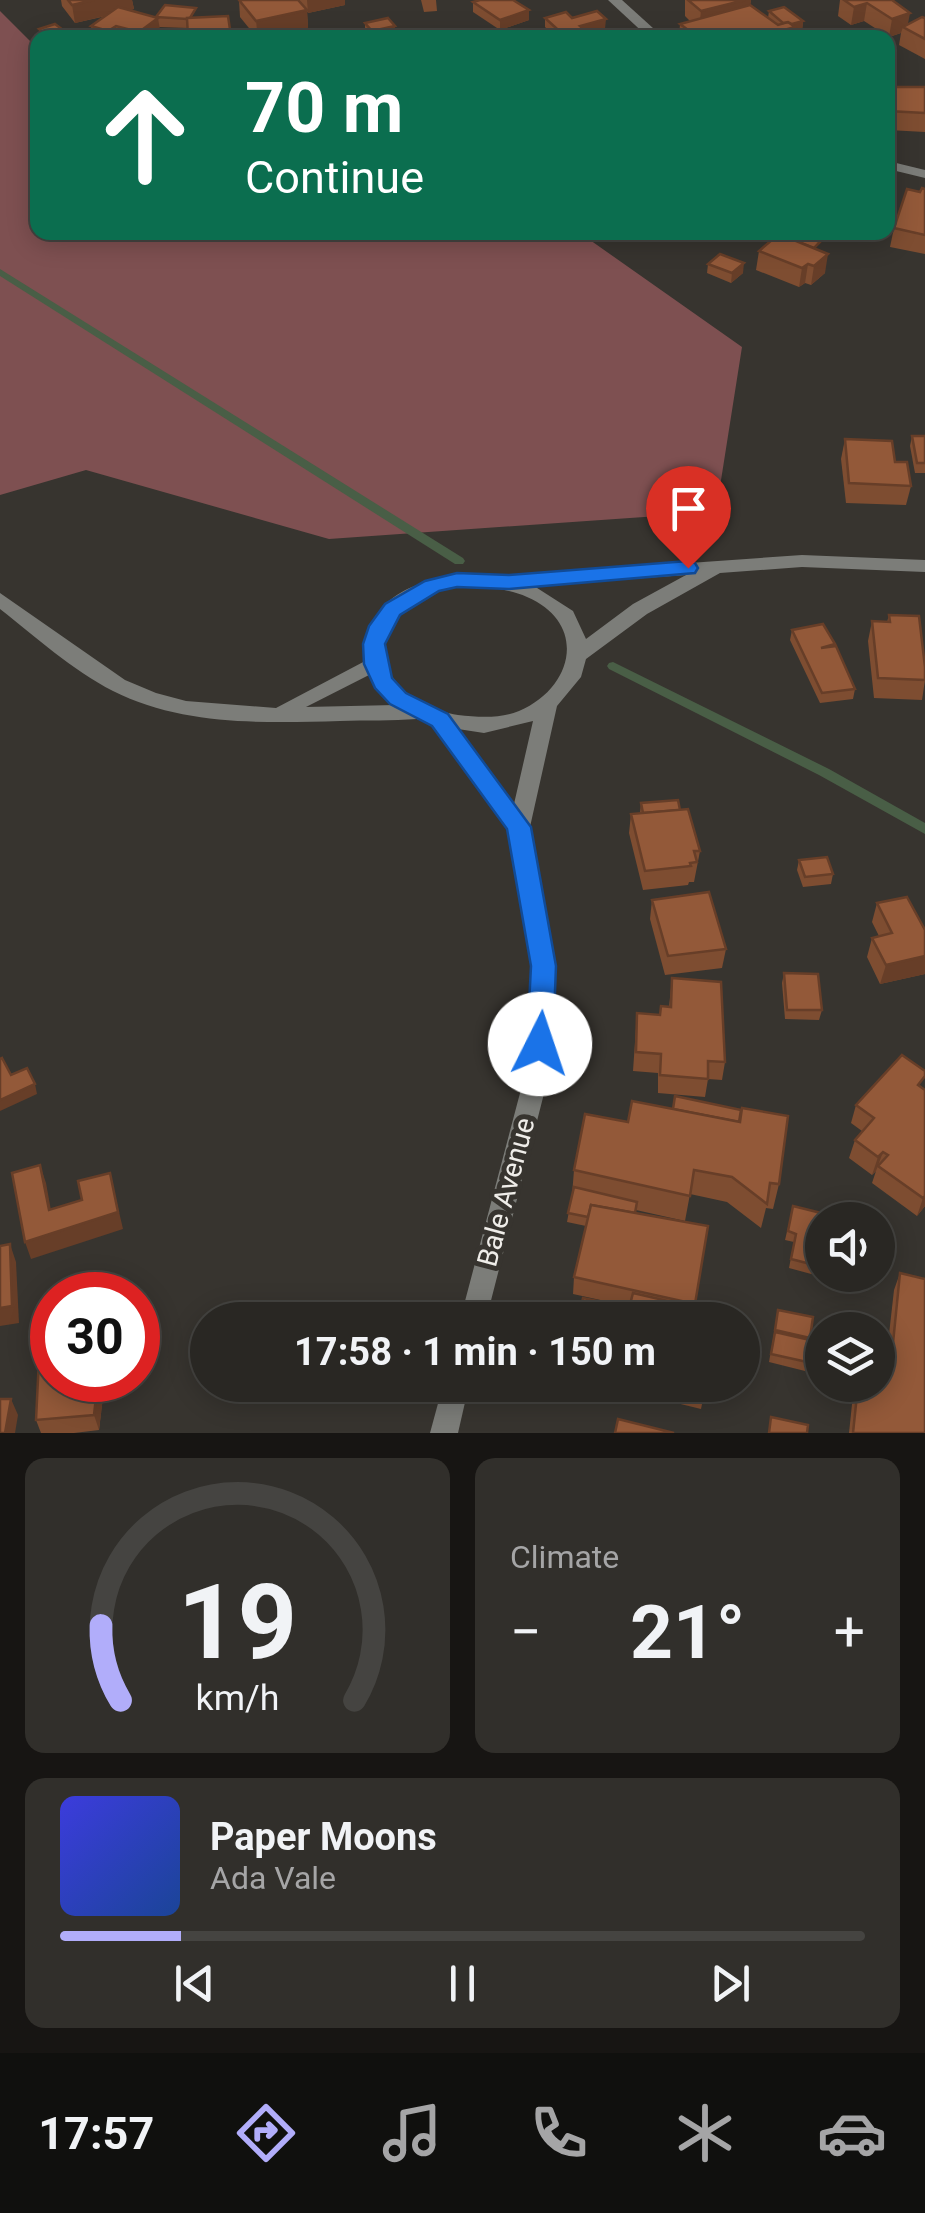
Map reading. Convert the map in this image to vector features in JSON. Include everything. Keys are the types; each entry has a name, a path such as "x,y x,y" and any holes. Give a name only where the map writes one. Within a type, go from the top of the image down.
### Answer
{"street":[{"path":"614,0 649,30"},
{"path":"895,167 925,174"},
{"path":"509,582 532,590 568,617 581,653 565,690 548,705 523,718 494,724 440,720 418,712 382,682 375,664 374,644 380,626 410,596 457,580 509,582 802,561 925,566"},
{"path":"581,653 640,609 719,566"},
{"path":"0,598 56,644 120,687 204,712 418,712"},
{"path":"279,712 375,664"},
{"name":"Bale Avenue","path":"478,1302 536,1078 544,1010 544,966 519,827 548,705"},
{"name":"Bale Avenue","path":"440,720 519,827"},
{"path":"444,1433 452,1402"}],"shaded area":[{"path":"0,11 30,41 30,240 590,240 742,347 716,512 329,539 86,470 0,495"}],"building":[{"path":"68,0 94,0 72,5"},
{"path":"239,0 298,0 307,10 256,21"},
{"path":"513,0 529,10 500,20 473,2"},
{"path":"688,0 745,0 701,11"},
{"path":"844,0 892,0 910,13 892,19 867,3 854,7"},
{"path":"165,5 196,8 187,19 156,17"},
{"path":"750,5 778,25 788,22 795,27 688,30 680,24"},
{"path":"118,7 158,18 142,30 91,26"},
{"path":"784,7 803,21 783,23 769,11"},
{"path":"597,11 606,19 580,26 584,30 558,30 545,18 566,12 572,18"},
{"path":"228,16 230,30 188,30 187,18"},
{"path":"388,18 395,26 371,30 365,23"},
{"path":"925,18 925,39 903,27"},
{"path":"55,24 63,30 40,30"},
{"path":"895,87 925,87 925,113 895,111"},
{"path":"907,189 925,189 925,235 895,228"},
{"path":"772,240 794,240 828,254 814,266 802,268 759,251"},
{"path":"793,240 820,242 814,248"},
{"path":"720,254 744,263 732,273 708,264"},
{"path":"912,436 925,436 925,463 917,463"},
{"path":"845,439 892,441 895,462 907,462 911,486 849,483"},
{"path":"889,615 919,616 925,680 878,678 872,621 890,622"},
{"path":"823,624 835,644 821,648 836,646 855,689 822,693 792,630"},
{"path":"678,800 680,810 643,813 641,803"},
{"path":"688,809 700,851 694,851 697,862 645,871 631,814"},
{"path":"827,857 833,874 805,877 799,860"},
{"path":"709,892 726,949 668,956 652,900"},
{"path":"907,897 925,930 925,956 886,965 872,938 892,933 877,903"},
{"path":"784,973 818,974 822,1010 787,1010"},
{"path":"672,978 721,982 725,1062 708,1061 708,1079 660,1075 661,1054 636,1052 637,1013 660,1015 661,1006 671,1007"},
{"path":"902,1055 925,1071 918,1085 925,1090 923,1198 878,1166 888,1155 883,1152 878,1157 855,1140 874,1118 856,1105"},
{"path":"0,1059 11,1075 27,1068 35,1084 0,1100"},
{"path":"675,1096 741,1110 739,1122 673,1109"},
{"path":"632,1101 740,1122 742,1108 788,1116 779,1184 770,1183 767,1204 732,1177 694,1170 690,1196 574,1170 585,1114 628,1122"},
{"path":"40,1165 49,1210 82,1200 78,1181 110,1173 118,1212 25,1242 12,1173"},
{"path":"574,1187 637,1202 635,1213 591,1205 588,1217 568,1213"},
{"path":"591,1205 708,1226 695,1302 574,1277"},
{"path":"793,1206 805,1209 805,1263 791,1259 796,1234 788,1231"},
{"path":"10,1244 12,1306 0,1308 0,1246"},
{"path":"900,1273 925,1279 925,1433 853,1433 856,1402 895,1402 895,1323"},
{"path":"633,1293 672,1302 631,1302"},
{"path":"778,1310 805,1315 805,1337 775,1330"},
{"path":"775,1332 805,1339 805,1362 771,1354"},
{"path":"0,1399 11,1399 5,1433 0,1433"},
{"path":"37,1402 95,1402 94,1415 36,1420"},
{"path":"771,1417 808,1425 807,1433 769,1433"},
{"path":"618,1419 674,1433 615,1433"}],"waterway":[{"path":"0,272 459,561"},
{"path":"613,666 824,772 925,829"}],"route":[{"path":"540,1044 544,966 519,827 440,720 418,712 382,682 375,664 374,644 380,626 392,610 432,586 457,580 509,582 688,568"}]}
